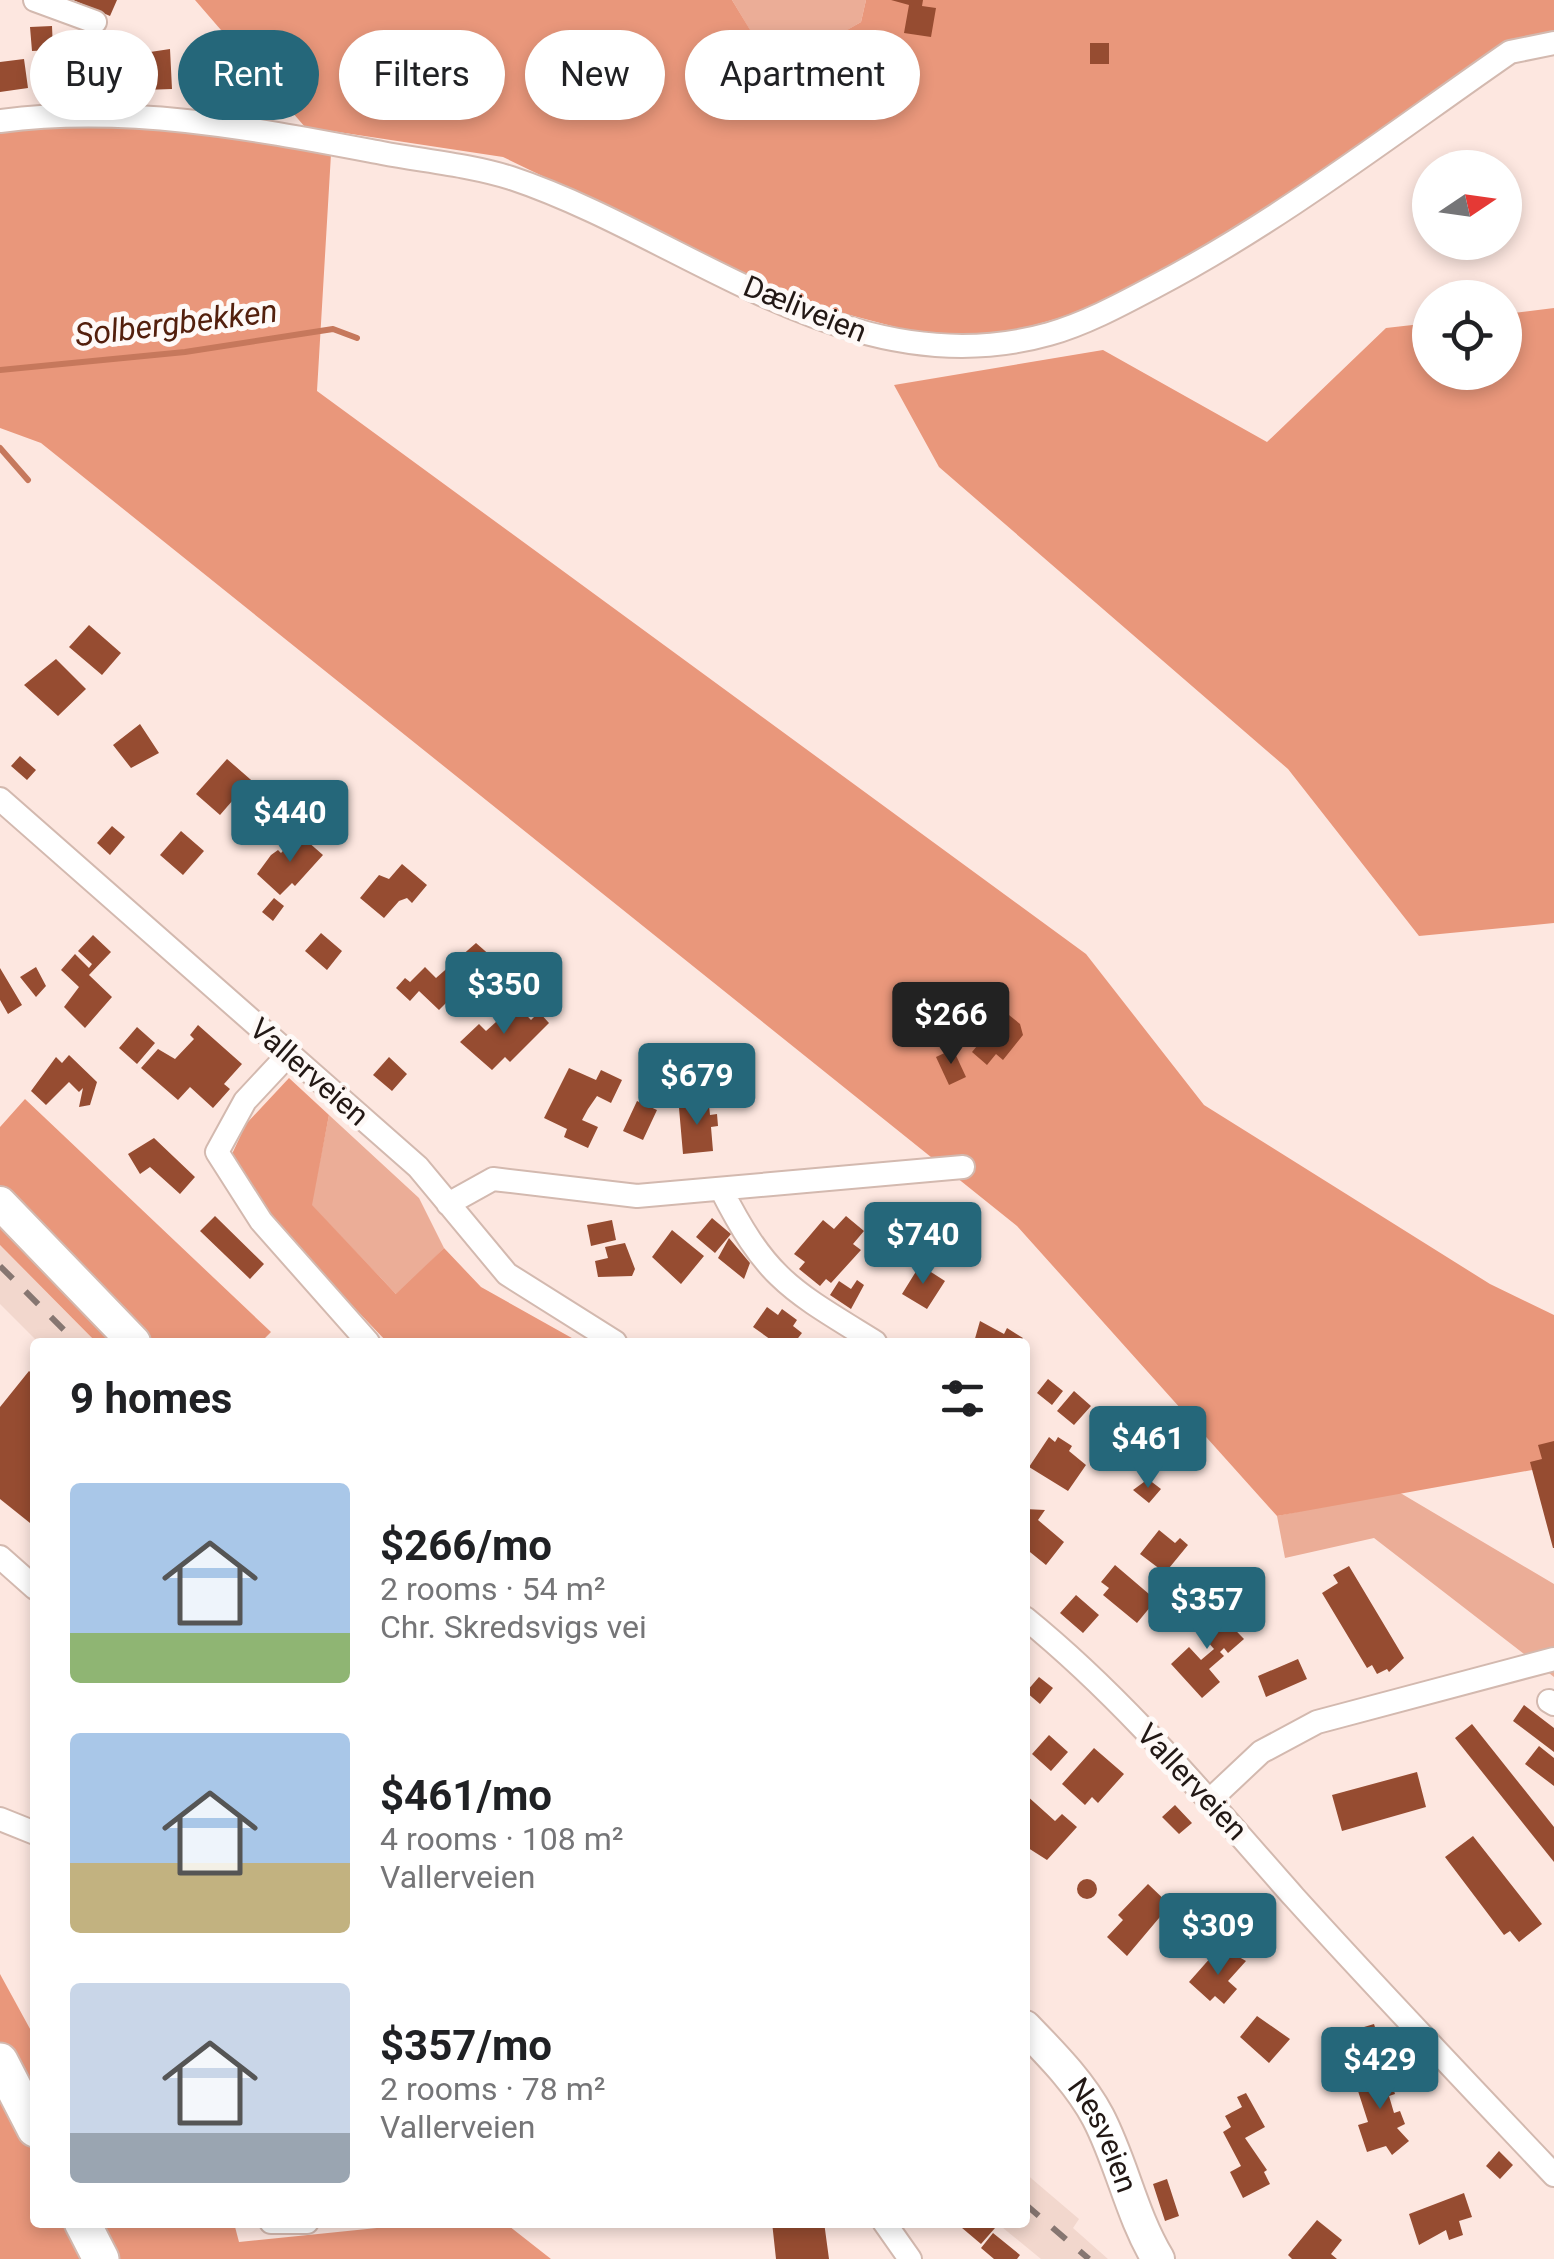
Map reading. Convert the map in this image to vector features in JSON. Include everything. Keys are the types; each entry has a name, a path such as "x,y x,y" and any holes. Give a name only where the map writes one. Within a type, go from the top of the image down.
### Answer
{"main road":[{"path":"0,2061 30,2120"},
{"path":"85,2228 101,2259"}],"street":[{"path":"35,0 95,22"},
{"name":"Dæliveien","path":"0,121 107,113 242,126 507,176 571,201 808,316 873,337 972,348 1050,334 1187,270 1301,199 1510,52 1554,43"},
{"name":"Vallerveien","path":"0,800 287,1056 418,1167 507,1274 609,1338"},
{"path":"287,1056 245,1102 218,1152 261,1220 364,1338"},
{"path":"448,1204 492,1179 637,1196 963,1167"},
{"path":"721,1189 750,1245 769,1270 796,1294 868,1338"},
{"path":"0,1203 130,1338"},
{"path":"0,1558 30,1584"},
{"name":"Vallerveien","path":"1030,1623 1109,1694 1211,1799 1294,1896 1554,2175"},
{"path":"1211,1799 1261,1752 1317,1722 1554,1659"},
{"path":"0,1818 30,1831"},
{"name":"Nesveien","path":"1030,2033 1071,2076 1099,2119 1136,2217 1158,2259"},
{"path":"888,2228 910,2259"}],"shaded area":[{"path":"195,0 732,0 750,30 685,30 685,120 920,120 920,30 847,30 861,22 866,0 1554,0 1554,45 1521,47 1126,299 964,345 808,304 503,157 305,127 299,120 319,120 319,30 221,30"},
{"path":"732,0 866,0 861,22 847,30 750,30"},
{"path":"0,125 152,126 331,154 317,391 1086,954 1204,1105 1490,1284 1554,1315 1554,1466 1277,1516 1017,1226 41,443 0,428"},
{"path":"1554,308 1554,923 1419,936 1288,769 939,467 894,385 1103,350 1267,442 1386,328 1412,325 1412,390 1522,390 1522,312"},
{"path":"289,1078 329,1115 312,1205 396,1294 444,1248 481,1287 572,1338 383,1338 260,1209 232,1154 246,1124"},
{"path":"25,1099 271,1332 265,1338 92,1338 0,1245 0,1127"},
{"path":"329,1115 419,1198 444,1248 397,1295 311,1205"},
{"path":"0,1245 92,1338 34,1338 0,1304"},
{"path":"1397,1491 1554,1584 1554,1677 1374,1538 1285,1558 1277,1516"},
{"path":"0,1974 30,2029 30,2228 235,2228 239,2242 377,2228 511,2228 551,2259 0,2259"},
{"path":"1030,2177 1079,2219 1073,2228 1108,2259 1041,2259 1003,2228 1030,2228"}],"building":[{"path":"73,0 117,0 110,16"},
{"path":"891,0 923,0 922,6 936,8 931,37 920,35 920,30 905,30 909,5"},
{"path":"52,26 52,30 30,30"},
{"path":"1090,43 1109,43 1109,64 1090,64"},
{"path":"170,49 172,89 158,90 158,51"},
{"path":"24,59 28,88 0,92 0,62"},
{"path":"89,625 121,653 102,675 69,647"},
{"path":"56,659 86,689 58,716 24,685"},
{"path":"140,724 159,753 131,768 113,745"},
{"path":"20,756 36,770 27,780 11,766"},
{"path":"227,759 257,785 239,805 233,800 220,815 196,794"},
{"path":"112,826 125,837 110,855 97,843"},
{"path":"181,831 204,851 183,875 160,855"},
{"path":"299,834 323,855 295,886 292,883 280,895 257,874 271,855 278,850 281,853"},
{"path":"402,864 427,885 412,903 407,898 399,901 384,918 360,898 379,875 389,879"},
{"path":"274,898 284,906 273,921 262,912"},
{"path":"321,933 342,951 327,970 305,951"},
{"path":"93,935 111,952 89,975 112,997 85,1028 64,1007 79,987 61,970 75,954 89,968 92,964 78,951"},
{"path":"476,943 492,957 439,1010 419,991 410,1001 396,988 405,978 410,982 425,967 436,978"},
{"path":"36,967 46,986 36,997 20,977"},
{"path":"0,968 22,1005 8,1014 0,1000"},
{"path":"516,1004 531,1020 539,1012 549,1023 510,1062 505,1057 492,1070 460,1042 479,1024 486,1031"},
{"path":"998,1006 1020,1024 1023,1035 1003,1060 996,1054 987,1065 972,1052 977,1046 964,1036 984,1013 990,1017"},
{"path":"198,1025 242,1064 224,1084 230,1089 213,1108 190,1087 178,1100 141,1068 158,1049 175,1059 194,1039 190,1035"},
{"path":"137,1027 155,1043 137,1064 119,1048"},
{"path":"953,1049 966,1077 949,1085 936,1057"},
{"path":"69,1055 97,1082 90,1105 79,1107 83,1088 79,1092 69,1082 46,1105 31,1091 56,1057 62,1063"},
{"path":"389,1057 407,1074 392,1091 373,1075"},
{"path":"569,1068 596,1080 601,1070 622,1080 611,1103 597,1096 582,1120 598,1127 588,1148 564,1137 567,1129 544,1118"},
{"path":"637,1101 657,1110 643,1140 623,1131"},
{"path":"703,1101 709,1105 710,1115 717,1114 718,1126 711,1127 713,1151 683,1154 679,1108"},
{"path":"154,1138 195,1177 180,1194 150,1167 140,1174 128,1154"},
{"path":"215,1216 264,1264 250,1279 200,1231"},
{"path":"846,1216 864,1231 853,1244 861,1250 831,1283 826,1279 820,1286 799,1269 805,1262 794,1254 823,1220 834,1229"},
{"path":"712,1218 731,1234 715,1253 696,1237"},
{"path":"612,1220 616,1240 591,1246 587,1225"},
{"path":"672,1230 704,1256 681,1284 652,1257"},
{"path":"729,1238 750,1263 744,1279 718,1258"},
{"path":"625,1243 635,1269 632,1276 598,1277 595,1261 608,1258 605,1247"},
{"path":"920,1265 945,1281 927,1309 902,1294"},
{"path":"857,1280 864,1285 851,1309 830,1295 839,1281 851,1289"},
{"path":"767,1307 778,1315 782,1309 797,1320 793,1326 802,1333 798,1338 768,1338 753,1327"},
{"path":"980,1321 1004,1334 1007,1328 1023,1338 975,1338"},
{"path":"29,1371 30,1523 0,1499 0,1407"},
{"path":"1048,1379 1063,1391 1052,1405 1037,1393"},
{"path":"1074,1391 1091,1406 1074,1425 1057,1411"},
{"path":"1049,1437 1055,1442 1058,1437 1072,1446 1069,1451 1086,1465 1068,1491 1030,1466"},
{"path":"1554,1441 1553,1548 1530,1462 1542,1459 1538,1445"},
{"path":"1148,1479 1161,1489 1149,1503 1133,1490"},
{"path":"1030,1509 1045,1510 1038,1520 1064,1542 1046,1565 1030,1552"},
{"path":"1159,1530 1175,1543 1180,1538 1188,1545 1165,1573 1140,1554"},
{"path":"1115,1565 1156,1600 1137,1623 1103,1595 1109,1588 1101,1582"},
{"path":"1349,1566 1404,1658 1389,1672 1387,1669 1377,1674 1372,1665 1367,1668 1322,1593 1338,1583 1333,1575"},
{"path":"1076,1595 1099,1615 1083,1633 1060,1613"},
{"path":"1213,1607 1244,1639 1228,1653 1224,1648 1220,1652 1224,1656 1209,1669 1220,1682 1202,1698 1171,1664 1189,1647 1201,1660 1214,1649 1193,1625"},
{"path":"1298,1659 1307,1679 1266,1697 1258,1676"},
{"path":"1039,1677 1053,1688 1040,1704 1030,1695 1030,1687"},
{"path":"1524,1705 1554,1728 1554,1752 1513,1721"},
{"path":"1472,1724 1554,1827 1554,1862 1455,1738"},
{"path":"1049,1735 1068,1752 1051,1771 1032,1754"},
{"path":"1539,1746 1554,1758 1554,1786 1525,1764"},
{"path":"1094,1748 1124,1774 1098,1803 1092,1797 1085,1805 1062,1784"},
{"path":"1417,1772 1426,1807 1342,1831 1332,1795"},
{"path":"1030,1798 1055,1821 1062,1814 1077,1827 1047,1860 1030,1849"},
{"path":"1175,1805 1192,1823 1179,1834 1162,1817"},
{"path":"1473,1836 1542,1924 1519,1942 1510,1931 1504,1935 1445,1857"},
{"path":"1083,1879 1091,1879 1097,1889 1091,1899 1083,1899 1077,1893 1077,1885"},
{"path":"1148,1884 1170,1905 1127,1956 1107,1937 1123,1920 1118,1915"},
{"path":"1241,1926 1257,1940 1248,1949 1233,1935"},
{"path":"1232,1953 1246,1961 1228,1981 1237,1989 1224,2004 1215,1996 1210,2001 1189,1982 1212,1956 1221,1965"},
{"path":"1257,2016 1290,2039 1269,2063 1240,2037"},
{"path":"1374,2024 1381,2046 1360,2052 1354,2030"},
{"path":"1385,2062 1395,2094 1389,2096 1394,2113 1400,2111 1405,2124 1397,2128 1409,2141 1392,2155 1386,2146 1367,2152 1358,2125 1368,2122 1358,2091 1366,2089 1360,2070"},
{"path":"1246,2093 1265,2127 1245,2138 1267,2170 1264,2172 1270,2184 1243,2198 1230,2172 1241,2166 1223,2132 1231,2127 1225,2116 1242,2107 1237,2097"},
{"path":"1499,2151 1513,2165 1500,2179 1486,2166"},
{"path":"1167,2179 1179,2216 1165,2221 1153,2184"},
{"path":"1464,2193 1472,2217 1459,2221 1463,2235 1449,2240 1446,2230 1419,2245 1409,2214"},
{"path":"1317,2220 1342,2240 1331,2254 1337,2259 1292,2259 1288,2255"},
{"path":"773,2228 825,2228 829,2259 776,2259"},
{"path":"962,2228 995,2228 981,2244"},
{"path":"993,2233 1020,2255 1017,2259 994,2259 981,2248"}],"waterway":[{"name":"Solbergbekken","path":"0,370 185,352 333,329 357,338"},
{"name":"Solbergbekken","path":"0,448 28,480"}],"railway":[{"path":"0,1266 72,1338"},
{"path":"1030,2208 1089,2259"}]}
